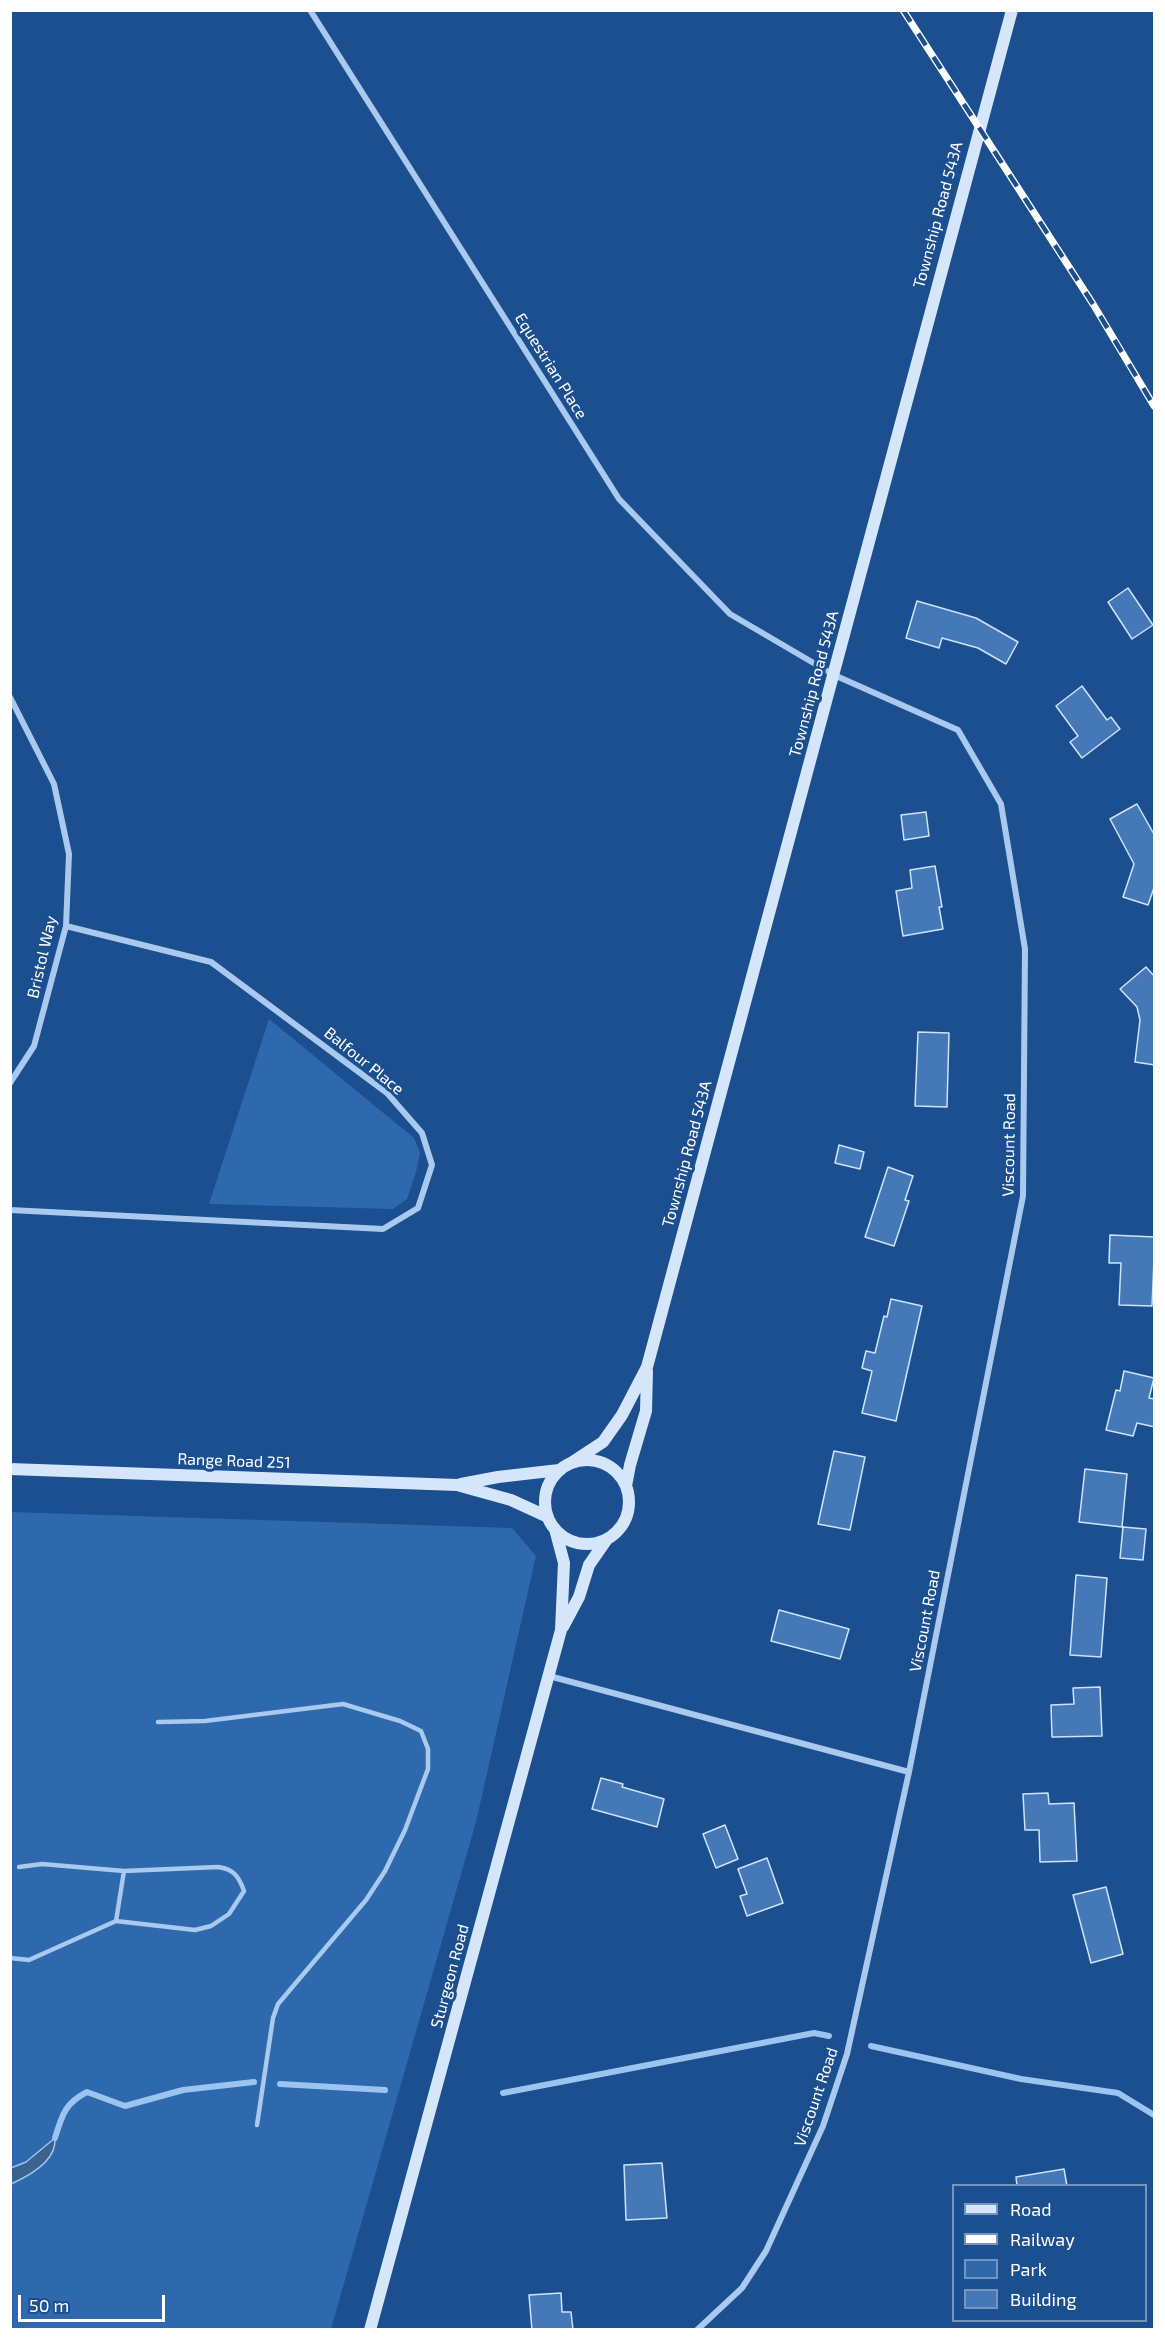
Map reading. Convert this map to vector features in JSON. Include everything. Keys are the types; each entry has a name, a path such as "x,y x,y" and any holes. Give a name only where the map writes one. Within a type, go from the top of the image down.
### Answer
{"main road":[{"name":"Township Road 543A","path":"571,1463 603,1442 622,1415 647,1367 1012,10"},
{"name":"Township Road 543A","path":"626,1486 646,1412 647,1367"},
{"path":"584,1460 597,1461 609,1466 619,1474 626,1486 629,1510 617,1532 607,1539 593,1544 579,1544 565,1538 551,1523 545,1505 546,1492 551,1480 559,1470 571,1463 584,1460"},
{"name":"Range Road 251","path":"10,1469 456,1485 498,1477 559,1470"},
{"name":"Range Road 251","path":"456,1485 511,1500 551,1523"},
{"name":"Sturgeon Road","path":"370,2330 561,1630 564,1563 551,1523"},
{"name":"Sturgeon Road","path":"561,1630 579,1597 589,1565 607,1539"}],"street":[{"name":"Equestrian Place","path":"310,10 619,498 730,614 834,675"},
{"name":"Viscount Road","path":"697,2330 742,2288 766,2251 823,2126 847,2054 909,1772 1023,1196 1025,949 1001,804 958,730 834,675"},
{"name":"Bristol Way","path":"10,697 13,708 54,784 69,854 66,926 34,1046 10,1083"},
{"name":"Balfour Place","path":"10,1210 383,1229 418,1208 432,1165 422,1133 387,1093 211,962 66,926"},
{"path":"549,1676 909,1772"}],"lane":[{"path":"158,1722 205,1720 343,1704 400,1721 421,1731 428,1749 428,1769 419,1797 385,1871 366,1900 278,2004 273,2018 257,2125"},
{"path":"10,1958 29,1960 116,1921 195,1930 211,1926 229,1914 244,1891 239,1877 228,1868 124,1871 42,1864 19,1868"},
{"path":"116,1921 124,1871"}],"green space":[{"path":"269,1019 414,1138 420,1153 416,1172 407,1199 393,1209 209,1204"},
{"path":"11,1512 512,1528 536,1556 476,1822 331,2329 11,2329"}],"shaded area":[{"path":"55,2138 52,2154 47,2161 26,2177 11,2184 11,2168 26,2162"}],"building":[{"path":"1128,588 1153,625 1132,639 1108,602"},
{"path":"917,601 976,618 1018,642 1006,664 978,648 942,638 939,648 906,638"},
{"path":"1082,686 1107,720 1111,717 1120,729 1082,758 1070,742 1078,736 1056,706"},
{"path":"1137,804 1155,836 1155,885 1148,905 1123,897 1134,864 1110,819"},
{"path":"926,812 929,836 904,840 901,815"},
{"path":"935,866 943,929 903,936 896,891 912,888 910,870"},
{"path":"1146,967 1155,977 1155,1065 1135,1062 1140,1020 1137,1007 1120,989"},
{"path":"918,1032 949,1033 947,1107 915,1106"},
{"path":"839,1145 864,1152 860,1169 835,1163"},
{"path":"888,1167 913,1176 905,1200 909,1201 894,1246 865,1237"},
{"path":"1110,1235 1155,1237 1152,1306 1119,1305 1121,1263 1109,1263"},
{"path":"891,1299 922,1306 896,1421 862,1413 872,1371 862,1368 866,1351 875,1353 884,1316 887,1317"},
{"path":"1124,1371 1154,1378 1149,1398 1155,1399 1155,1427 1137,1423 1133,1436 1106,1430 1116,1390 1120,1391"},
{"path":"834,1451 865,1457 850,1530 818,1524"},
{"path":"1085,1469 1127,1474 1122,1527 1079,1522"},
{"path":"1123,1527 1146,1529 1143,1560 1120,1558"},
{"path":"1076,1575 1107,1578 1101,1657 1070,1655"},
{"path":"779,1610 849,1629 840,1659 771,1641"},
{"path":"1100,1687 1102,1736 1052,1737 1051,1705 1074,1704 1073,1688"},
{"path":"601,1778 623,1784 622,1787 664,1799 657,1827 592,1809"},
{"path":"1048,1793 1049,1804 1074,1803 1077,1861 1040,1862 1039,1830 1025,1830 1023,1794"},
{"path":"725,1825 738,1859 716,1868 703,1834"},
{"path":"767,1858 783,1903 747,1916 740,1896 747,1894 738,1869"},
{"path":"1106,1887 1123,1954 1091,1963 1073,1895"},
{"path":"662,2163 667,2218 626,2220 624,2165"},
{"path":"1064,2169 1067,2184 1017,2184 1016,2177"},
{"path":"561,2293 562,2312 571,2312 573,2330 532,2330 529,2295"}],"waterway":[{"path":"503,2093 814,2033 829,2036"},
{"path":"871,2046 1021,2079 1118,2093 1154,2115"},
{"path":"55,2138 65,2110 87,2092 125,2106 183,2090 254,2082"},
{"path":"280,2084 385,2090"}],"railway":[{"path":"903,10 1093,304 1154,406"}]}
